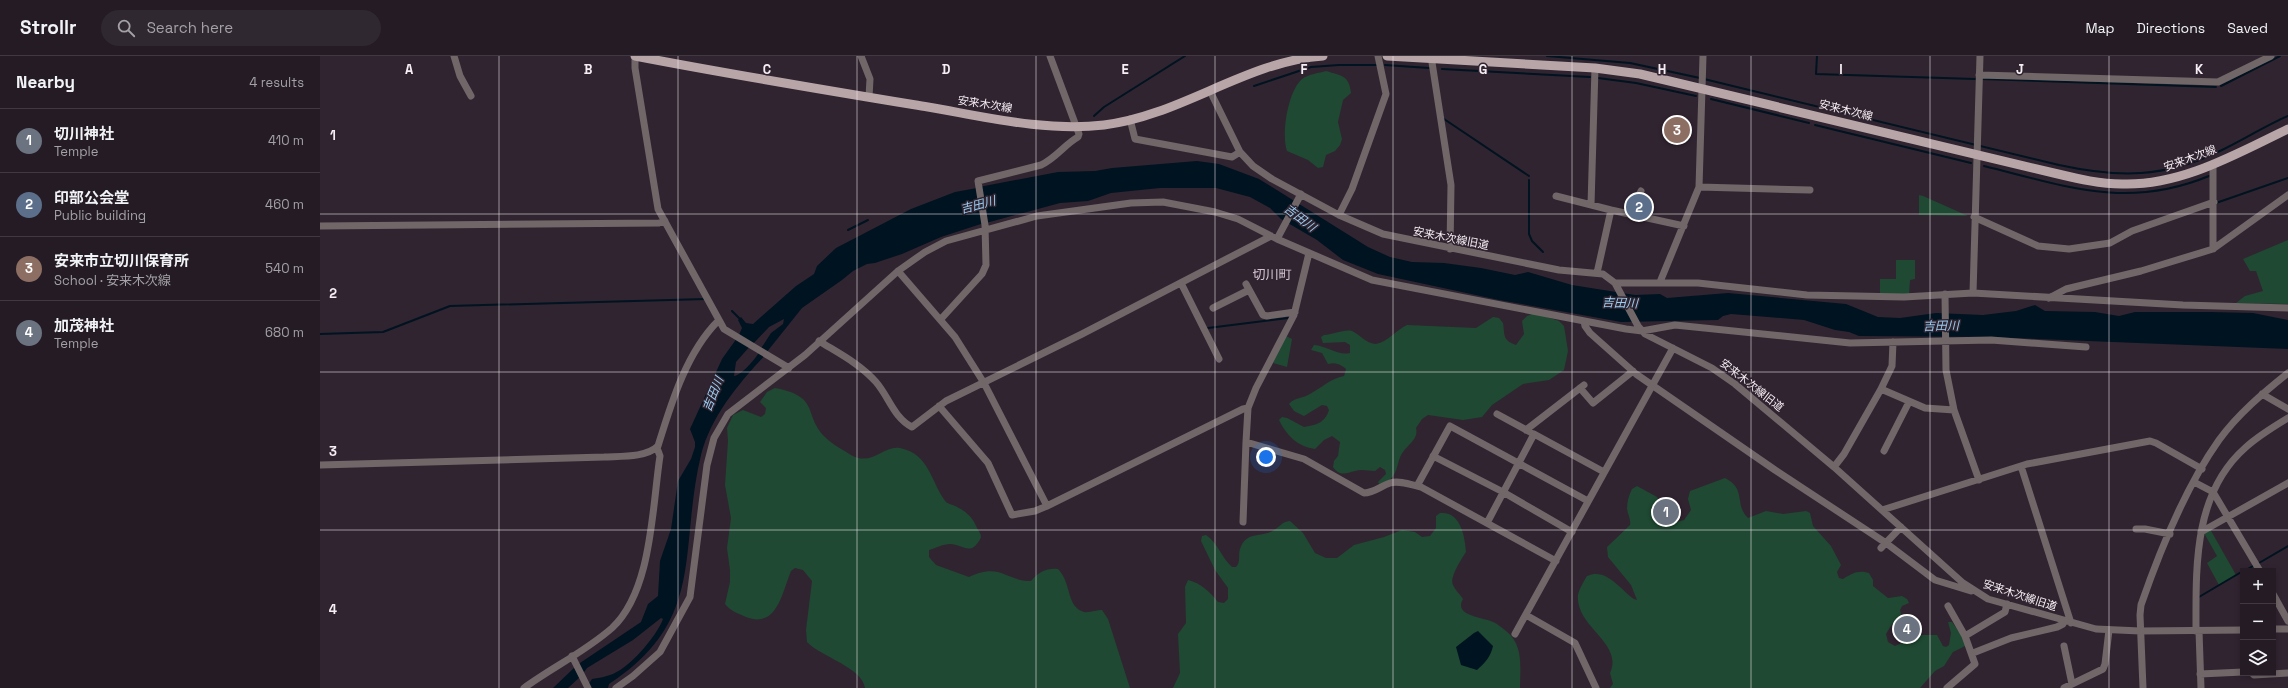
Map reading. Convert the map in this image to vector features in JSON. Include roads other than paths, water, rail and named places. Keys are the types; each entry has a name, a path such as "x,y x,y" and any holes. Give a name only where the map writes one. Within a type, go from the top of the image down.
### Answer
{"main road":[{"name":"安来木次線","path":"635,56 1040,125 1077,127 1105,125 1130,119 1291,61 1323,56"},
{"name":"安来木次線","path":"1387,56 1431,57 1596,68 1640,74 2072,177 2122,184 2161,181 2213,164 2288,129"}],"street":[{"path":"454,56 460,76 471,96"},
{"path":"635,56 635,68 657,206 718,322 724,329 789,368"},
{"path":"861,56 870,79 869,97"},
{"path":"941,319 982,274 987,257 984,226 977,185 978,181 1041,165 1050,161 1080,134 1050,56"},
{"path":"1339,215 1352,189 1386,94 1378,56"},
{"path":"1660,282 1699,187 1703,56"},
{"path":"1973,293 1974,217 1980,56"},
{"path":"1979,75 2218,82 2271,56"},
{"path":"1431,57 1451,185 1450,249"},
{"path":"1591,205 1596,68"},
{"name":"安来木次線旧道","path":"1210,91 1240,152 1259,170 1299,196 1383,234 1450,249 1559,270 1603,274 1615,284"},
{"path":"1130,119 1135,139 1232,157 1240,152"},
{"path":"2213,164 2213,249"},
{"path":"1699,187 1810,190"},
{"path":"1629,214 1641,191"},
{"path":"2049,298 2066,289 2141,270 2213,249 2288,195"},
{"path":"819,341 863,368 889,399 895,413 911,427 938,406 1275,237 1299,196"},
{"path":"1556,196 1684,226"},
{"path":"616,688 633,676 660,652 690,597 707,465 718,430 731,410 789,368 898,271 925,252 946,241 984,226 1078,209 1131,203 1163,202 1228,215 1309,253 1372,280 1584,321 1640,328 1675,326 1850,343 1990,340 2086,347"},
{"path":"1974,217 2038,246 2069,249 2110,243 2132,231 2214,202"},
{"path":"1597,273 1611,210"},
{"path":"320,226 659,223 665,221"},
{"path":"1243,522 1248,408 1256,388 1295,312 1309,253"},
{"path":"898,271 955,337 984,383 1047,506"},
{"path":"1640,328 1615,284 1629,281 1713,284 1807,295 1904,297 1945,296 1973,293 2049,298 2288,308"},
{"path":"1181,283 1219,359"},
{"path":"1212,308 1247,287 1263,315 1267,316 1295,312"},
{"path":"1945,296 1946,370 1954,410 1979,480"},
{"path":"1584,321 1585,326 1590,333 1633,371 1652,385 1934,580 1973,591"},
{"path":"524,688 573,658 613,626 628,608 639,587 645,563 660,456 657,448 669,409 685,372 700,346 718,322"},
{"name":"安来木次線旧道","path":"1640,328 1727,378 1834,467 1973,591 1988,599 2068,622 2109,630 2240,630"},
{"path":"1834,467 1844,454 1881,389 1892,366 1893,342"},
{"path":"1516,634 1673,348"},
{"path":"1526,430 1582,386 1593,403 1633,371"},
{"path":"2143,688 2140,631 2141,605 2170,534 2194,482 2219,441 2262,394 2288,373"},
{"path":"1881,389 1925,408 1954,410"},
{"path":"2262,394 2288,409"},
{"path":"1884,451 1909,402"},
{"path":"938,406 988,463 1012,515 1035,511 1047,506 1243,409 1248,408"},
{"path":"1497,414 1604,472"},
{"path":"2201,688 2196,574 2201,532 2213,492 2230,465 2245,448 2288,418"},
{"path":"1417,486 1450,426 1588,501"},
{"path":"1487,522 1534,434"},
{"path":"1882,510 2021,466 2150,441 2202,469"},
{"path":"1246,442 1304,459 1364,493 1370,493 1391,482 1417,486 1487,522 1556,561"},
{"path":"320,465 623,456 657,448"},
{"path":"1433,456 1503,492 1572,532"},
{"path":"1973,653 2011,638 2057,627 2068,622 2021,466"},
{"path":"2194,482 2213,492 2258,568"},
{"path":"2201,532 2288,483"},
{"path":"1884,546 1900,527"},
{"path":"2136,529 2145,529 2170,534"},
{"path":"2276,599 2288,621"},
{"path":"1966,636 2005,612 2007,604"},
{"path":"1947,688 1975,664 1973,653 1966,636 1948,606"},
{"path":"1526,615 1574,643 1596,688"},
{"path":"2276,630 2288,629"},
{"path":"2064,688 2103,669 2105,664 2109,630"},
{"path":"2064,646 2072,684"},
{"path":"573,658 588,688"},
{"path":"2200,674 2240,672"},
{"path":"2276,674 2288,673"}],"water":[{"name":"吉田川","path":"1197,161 1219,164 1259,179 1368,247 1390,257 1412,262 1444,263 1481,268 1515,275 1528,272 1572,285 1635,295 1660,294 1667,298 1728,293 1846,304 1878,317 1900,318 1936,313 1983,315 2016,311 2035,305 2045,311 2095,312 2119,316 2135,312 2253,313 2288,320 2288,349 1989,337 1859,336 1804,320 1731,314 1723,316 1718,320 1621,322 1499,300 1378,274 1343,260 1317,240 1281,219 1270,208 1250,197 1216,188 1160,188 1111,193 1088,201 1060,203 986,223 979,187 1058,172 1095,171 1112,168"},
{"name":"吉田川","path":"977,188 984,223 941,237 902,254 875,263 867,264 853,271 802,308 766,353 760,350 771,333 783,324 784,319 769,327 752,345 738,337 742,328 738,320 741,317 746,323 753,324 796,286 814,274 817,266 836,248 911,209 955,192"},
{"name":"吉田川","path":"737,338 751,345 736,362 734,376 741,373 760,351 766,354 736,388 727,401 712,427 701,455 694,490 688,553 683,582 675,609 661,635 640,660 609,684 608,688 589,688 588,685 592,679 617,672 633,660 655,634 663,619 661,618 633,640 587,668 582,675 577,665 641,622 648,604 658,596 660,561 671,529 678,481 691,459 695,447 695,442 690,429 722,359"},
{"path":"1478,631 1493,646 1491,653 1483,665 1477,670 1461,665 1456,647"},
{"path":"576,666 581,676 568,688 553,688"}],"waterway":[{"path":"1094,116 1104,107 1185,56"},
{"path":"1547,56 1630,63 1700,78"},
{"path":"1817,56 1816,74 1975,79"},
{"path":"2221,86 2280,56"},
{"path":"1254,86 1311,67 1379,65"},
{"path":"1385,65 1429,68"},
{"path":"1442,69 1590,77"},
{"path":"1598,78 1636,83 1696,96"},
{"path":"1704,79 2059,165 2102,172 2141,173 2160,171 2180,166 2199,160 2229,147 2288,116"},
{"path":"1982,79 2216,87"},
{"path":"1711,99 1809,123"},
{"path":"1444,119 1529,176"},
{"path":"1815,125 1971,163"},
{"path":"1984,166 2069,187 2123,193 2151,192 2179,186 2209,176"},
{"path":"2216,203 2288,178"},
{"path":"1529,180 1529,234 1532,241 1543,252"},
{"path":"848,230 868,220"},
{"path":"320,334 383,332 450,306 706,299"},
{"path":"732,311 740,319"},
{"path":"1208,328 1288,318"},
{"path":"2259,563 2288,546"},
{"path":"2249,568 2253,566"},
{"path":"2199,597 2240,573"}],"place":[{"name":"安来市立切川保育所","path":"1677,130"},
{"name":"印部公会堂","path":"1639,207"},
{"name":"切川神社","path":"1666,512"},
{"name":"加茂神社","path":"1907,629"}],"district":[{"name":"切川町","path":"1272,274"}]}
